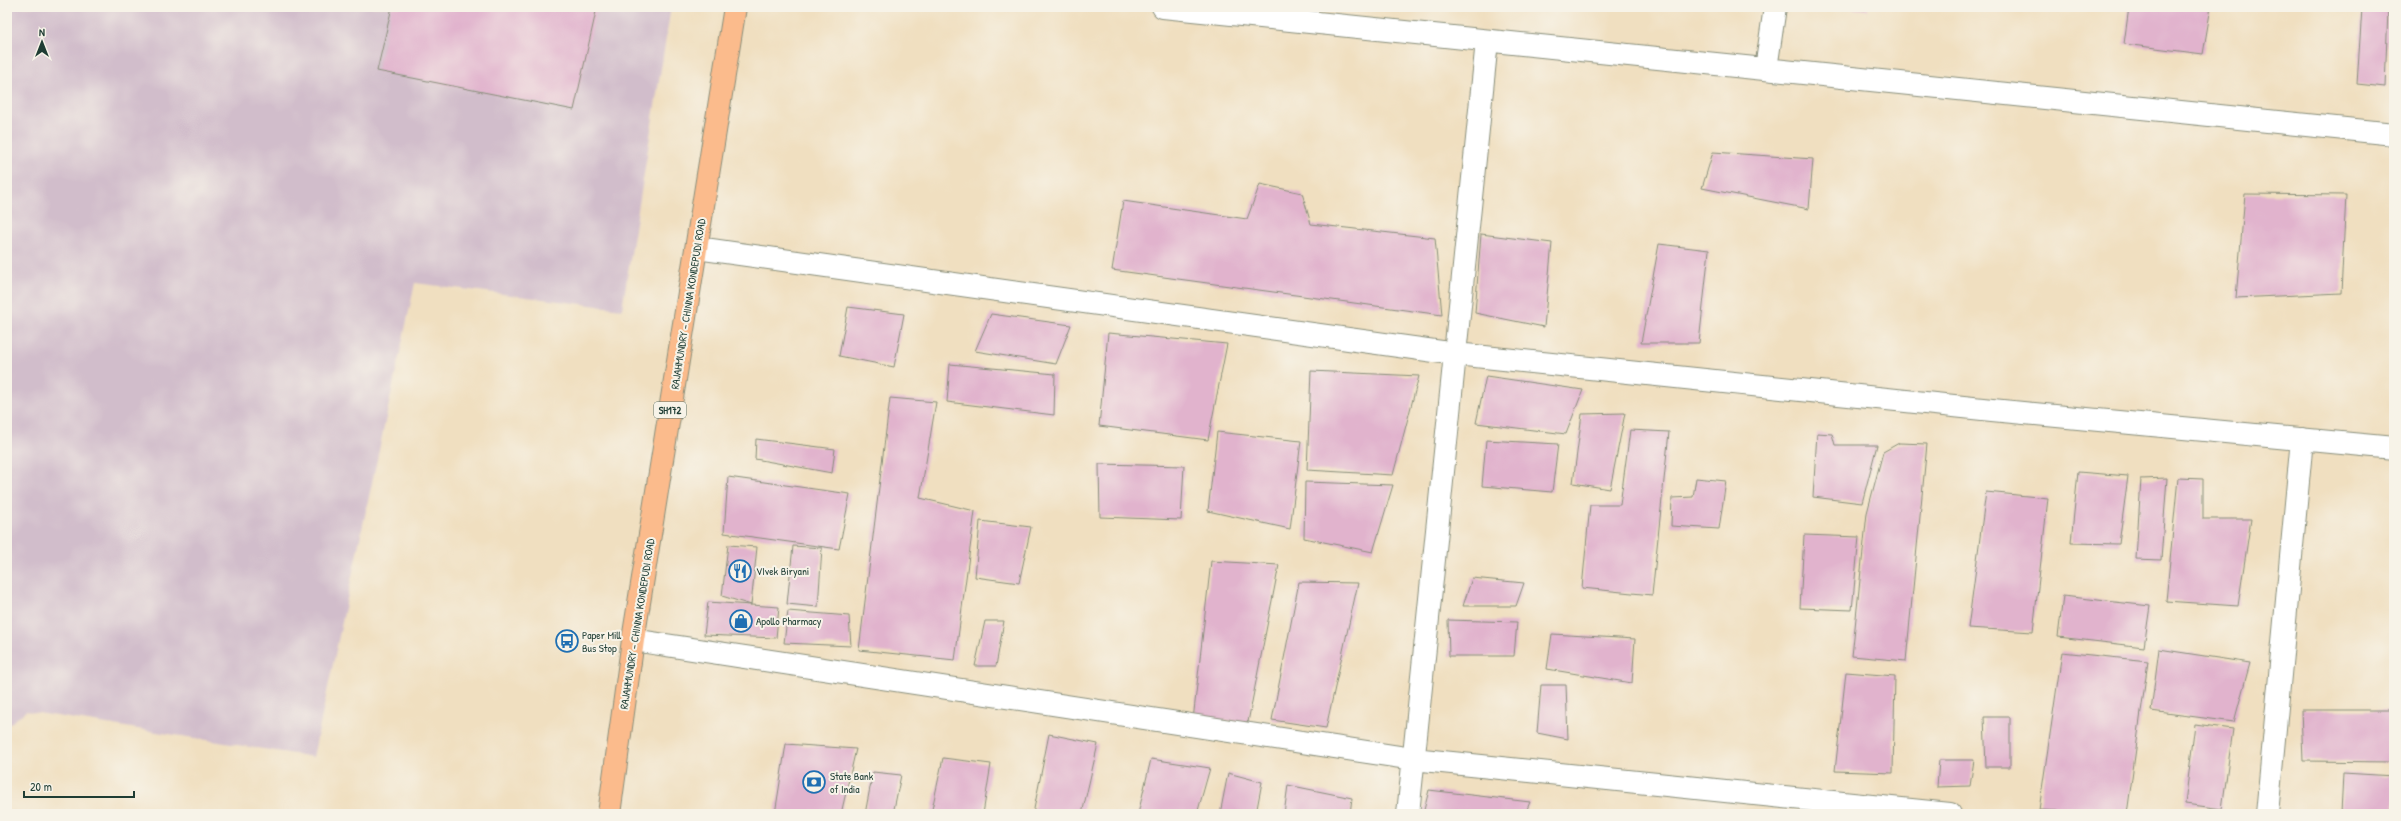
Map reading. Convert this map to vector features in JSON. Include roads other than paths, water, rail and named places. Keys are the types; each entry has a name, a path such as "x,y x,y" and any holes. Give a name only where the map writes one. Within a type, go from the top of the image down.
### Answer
{"main road":[{"name":"RAJAHMUNDRY - CHINNA KONDEPUDI ROAD","path":"609,814 633,640 735,7"}],"street":[{"path":"1163,7 2394,134"},
{"path":"1766,69 1775,7"},
{"path":"1408,814 1488,41"},
{"path":"697,248 1456,354 1992,410 2394,448"},
{"path":"2267,814 2302,439"},
{"path":"633,640 1413,759 1950,814"}],"place":[{"name":"VIvek Biryani","path":"740,571"},
{"name":"Apollo Pharmacy","path":"741,621"},
{"name":"Paper Mill Bus Stop","path":"567,641"},
{"name":"State Bank of India","path":"814,782"}]}
